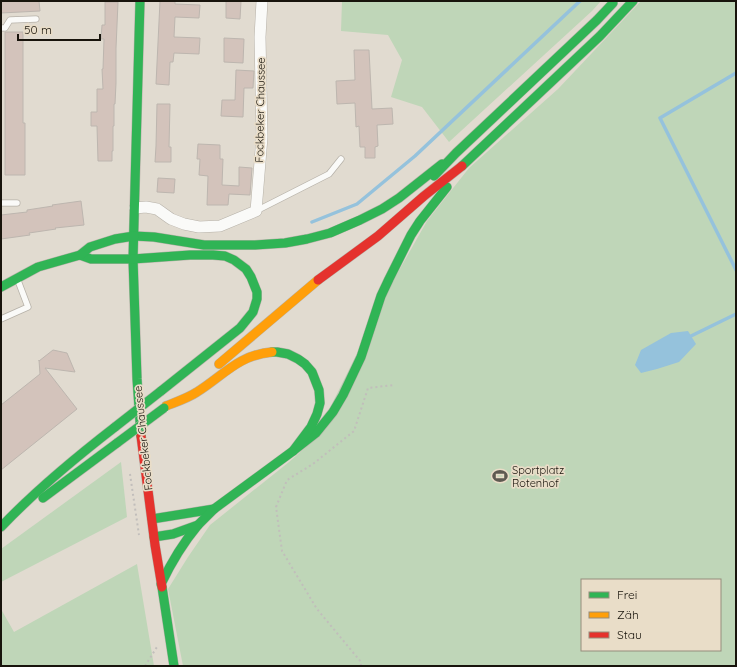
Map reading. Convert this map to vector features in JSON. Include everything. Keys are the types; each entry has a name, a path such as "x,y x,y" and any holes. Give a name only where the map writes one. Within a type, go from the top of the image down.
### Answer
{"main road":[{"name":"Fockbeker Chaussee","path":"140,1 133,260 136,364 139,418 154,537 174,666"},
{"path":"214,368 318,280 430,180 456,153 592,25 615,1"},
{"path":"318,280 378,236 424,196 468,161 600,36 633,1"},
{"path":"1,287 38,267 80,255 90,247 116,239 134,236 154,237 204,245 255,245 285,243 307,239 336,230 382,209 456,153"},
{"path":"161,584 178,552 198,525 214,509 316,433 333,412 361,357 382,296 411,235 420,221 468,161"},
{"path":"1,528 19,508 57,473 229,338 244,325 253,313 256,302 256,289 249,273 238,262 228,257 210,254 133,260 91,259 80,255"},
{"path":"165,407 196,393 240,361 263,353 277,352 288,354 305,364 312,372 319,390 320,403 311,427 293,451"},
{"path":"1,528 58,488 196,382"},
{"path":"152,519 214,509"},
{"path":"154,537 184,531 198,525"}],"street":[{"name":"Fockbeker Chaussee","path":"256,211 262,137 260,37 262,1"},
{"path":"135,208 146,207 157,209 184,224 199,227 220,226 256,211"}],"lane":[{"path":"1,28 5,28 10,20 36,19"},
{"path":"256,211 330,174 341,159"},
{"path":"1,203 17,203"},
{"path":"1,320 28,307 17,278"}],"path":[{"path":"361,666 361,662 317,609 282,551 276,507 287,480 313,464 354,431 368,388 394,385"},
{"path":"145,666 158,646 169,639"}],"green space":[{"path":"342,1 601,1 592,11 449,142 422,107 391,97 402,60 388,35 341,31"},
{"path":"641,1 736,1 736,666 183,666 168,589 210,525 289,462 314,440 393,281 427,221 469,168 558,89"},
{"path":"121,462 127,517 1,582 1,549"},
{"path":"137,564 154,666 1,666 1,609 14,632"}],"water":[{"path":"688,331 696,344 679,362 641,373 635,365 641,350 671,333"}],"building":[{"path":"1,1 39,1 40,11 1,13"},
{"path":"160,1 175,1 175,4 200,5 199,18 175,17 174,37 200,38 199,54 174,53 173,62 170,62 169,85 156,84"},
{"path":"226,1 241,1 240,19 226,18"},
{"path":"105,2 118,2 116,83 112,161 98,161 97,126 91,126 91,112 97,112 97,89 103,89 102,69 104,39 101,39 102,25 105,25"},
{"path":"5,32 23,32 23,123 25,123 25,175 5,175"},
{"path":"224,38 244,39 243,63 224,62"},
{"path":"354,50 369,50 372,109 392,108 393,124 377,125 378,146 375,147 375,158 365,158 365,147 360,147 359,126 356,127 355,103 337,104 336,81 355,80"},
{"path":"236,70 254,71 253,88 244,88 243,117 221,116 222,100 235,100"},
{"path":"157,104 170,104 169,147 171,147 171,162 155,162"},
{"path":"198,144 220,145 220,159 223,159 222,185 239,186 239,167 252,168 250,195 229,194 228,205 207,205 208,176 199,175 200,159 197,159"},
{"path":"158,178 175,179 174,193 157,192"},
{"path":"81,201 84,225 55,228 56,229 29,233 30,235 1,239 1,215 27,212 27,210"},
{"path":"53,350 67,353 75,372 45,368 77,409 1,470 1,405 40,374 39,361"}],"waterway":[{"path":"312,222 357,204 415,156 580,1"},
{"path":"736,73 660,118 736,270"},
{"path":"691,336 736,314"}],"traffic: fast":[{"path":"140,1 133,259 137,379 141,436"},
{"path":"462,166 600,36 633,1"},
{"path":"434,176 456,153 597,20 613,3"},
{"path":"134,236 154,237 204,245 255,245 285,243 307,239 330,233 382,209 399,198 442,164"},
{"path":"293,451 316,433 333,412 343,395 361,357 381,296 389,279 411,235 447,187"},
{"path":"1,287 38,267 80,255 90,247 115,239 134,236"},
{"path":"80,255 91,259 133,259"},
{"path":"133,259 190,255 225,256 234,260 246,269 257,292 257,299 253,312 240,328 161,391"},
{"path":"154,537 173,534 198,525 214,509 293,451 311,427 320,403 319,390 312,372 298,359 288,354 272,352"},
{"path":"115,427 161,391"},
{"path":"117,443 164,408"},
{"path":"1,527 56,475 115,427"},
{"path":"43,498 117,443"},
{"path":"152,519 214,509"},
{"path":"161,584 178,553 198,525"},
{"path":"162,587 174,666"}],"traffic: slow":[{"path":"219,364 318,280"},
{"path":"166,406 193,394 240,362 250,357 272,352"}],"traffic: jam":[{"path":"318,280 378,236 424,196 462,166"},
{"path":"141,436 162,587"}],"place":[{"name":"Sportplatz Rotenhof","path":"500,476"}]}
